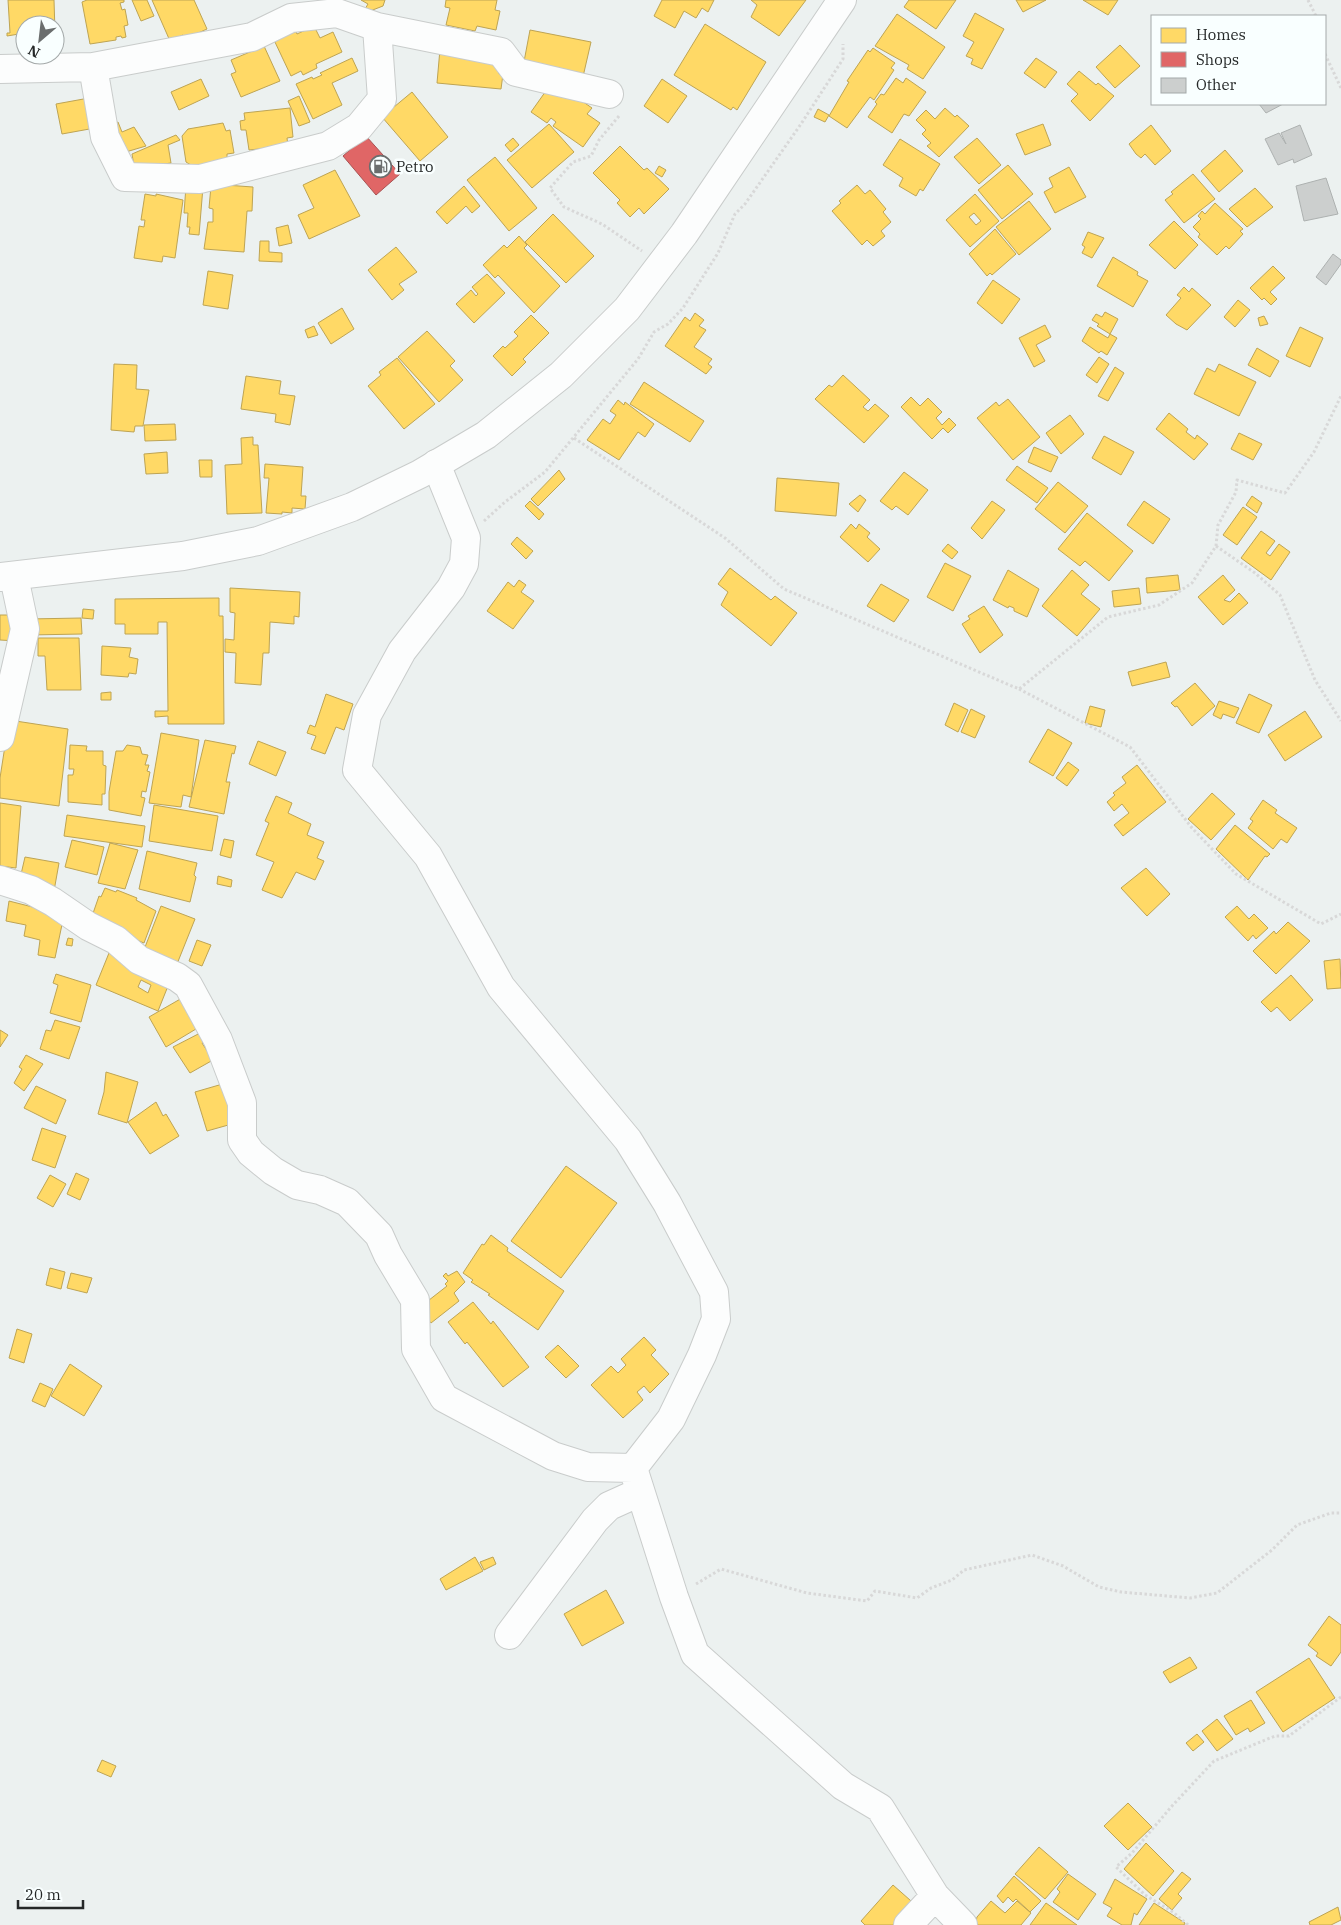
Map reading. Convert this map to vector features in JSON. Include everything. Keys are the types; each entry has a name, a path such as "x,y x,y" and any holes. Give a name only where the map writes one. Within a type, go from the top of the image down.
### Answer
{"street":[{"path":"0,737 25,629 7,577 183,556 258,541 352,507 436,464 486,435 561,375 627,310 684,234 842,0"},
{"path":"0,69 93,67 252,37 291,18 337,13 377,27 501,52 516,72 609,94"},
{"path":"93,67 105,137 125,177 200,179 328,146 359,127 382,98 377,27"},
{"path":"436,464 466,538 464,564 451,588 402,651 367,715 357,770 428,856 501,986 628,1140 672,1212 714,1292 716,1319 702,1355 671,1419 636,1480 595,1520 509,1635"},
{"path":"0,880 53,902 88,926 116,940 139,960 177,976 188,985 218,1040 242,1103 242,1140 251,1153 273,1171 297,1185 320,1190 346,1202 379,1235 388,1256 415,1300 416,1349 444,1398 553,1456 636,1480"},
{"path":"636,1480 674,1598 695,1654 843,1786 880,1808 935,1896 963,1925"},
{"path":"908,1925 935,1896"}],"path":[{"path":"1308,0 1316,15"},
{"path":"466,538 505,502 545,472 638,359 654,332 668,324 683,308 718,253 735,214 745,204 801,124 843,59 843,39"},
{"path":"1326,56 1341,88"},
{"path":"609,94 620,115 599,140 591,156 573,162 550,188 564,207 602,224 661,264"},
{"path":"1019,689 1108,617 1159,604 1192,583 1216,546 1218,525 1236,492 1237,480 1285,493 1314,452 1341,396"},
{"path":"574,438 725,538 784,589 1019,689 1130,748 1192,828 1236,874 1321,924 1341,914"},
{"path":"1216,546 1255,573 1280,595 1314,680 1341,721"},
{"path":"674,1598 721,1569 807,1593 866,1601 875,1591 918,1598 931,1588 952,1580 964,1570 1032,1555 1063,1566 1099,1587 1121,1592 1190,1598 1217,1593 1272,1550 1297,1525 1331,1513 1341,1513"},
{"path":"1188,1925 1174,1912 1144,1894 1116,1867 1132,1854 1172,1806 1214,1761 1275,1736 1289,1736 1341,1697"}],"building: Homes":[{"path":"8,0 54,0 55,15 15,15 15,35 7,36 7,33 10,33"},
{"path":"87,0 124,0 124,2 120,3 122,10 125,9 128,25 124,26 126,37 122,38 121,36 116,37 116,40 90,44 82,2"},
{"path":"132,0 147,0 154,16 141,21"},
{"path":"152,0 194,0 207,29 185,39 183,35 170,41"},
{"path":"361,0 385,0 383,6 370,11 365,9 368,4"},
{"path":"446,0 497,0 495,10 500,11 496,30 477,26 475,31 446,25 450,8 445,7"},
{"path":"662,0 714,0 708,12 702,8 696,18 684,11 675,28 654,16"},
{"path":"751,0 806,0 779,36 751,17 757,5"},
{"path":"909,0 956,0 936,29 904,7"},
{"path":"1016,0 1046,0 1023,12"},
{"path":"1083,0 1118,0 1108,15"},
{"path":"975,13 1004,29 982,69 971,64 973,59 966,56 974,42 963,36"},
{"path":"897,14 945,47 923,79 907,69 909,65 875,46"},
{"path":"705,24 766,62 737,110 733,107 731,110 674,75"},
{"path":"314,26 320,38 333,32 342,52 316,64 317,68 303,75 301,71 291,76 274,40 295,30 297,34"},
{"path":"530,30 591,42 582,81 523,67"},
{"path":"1120,45 1140,66 1115,88 1096,67"},
{"path":"264,46 280,81 241,97 231,74 236,72 231,60"},
{"path":"873,48 895,63 891,68 894,70 874,100 870,97 847,128 829,116 849,82 847,81 868,50 870,52"},
{"path":"440,49 501,55 499,74 503,74 501,89 437,83"},
{"path":"352,58 358,71 332,83 342,105 313,119 296,84 322,75 320,73"},
{"path":"1036,58 1057,72 1045,88 1024,73"},
{"path":"1079,71 1096,85 1098,83 1114,96 1090,121 1071,101 1078,94 1067,84"},
{"path":"896,78 903,83 906,78 926,92 909,116 904,114 892,133 868,117 877,104 875,102 881,94 884,95"},
{"path":"201,79 209,96 179,110 171,92"},
{"path":"662,79 687,96 668,123 644,106"},
{"path":"553,81 592,108 587,114 600,123 583,147 553,126 556,122 551,118 547,123 531,112"},
{"path":"412,92 448,137 420,161 382,117"},
{"path":"299,96 310,122 299,126 288,101"},
{"path":"89,98 95,128 62,134 56,104"},
{"path":"290,108 293,137 287,138 288,146 249,150 246,130 241,130 240,121 245,120 244,113"},
{"path":"945,108 955,117 957,115 969,126 939,157 927,146 931,143 922,134 926,130 916,120 926,110 935,119"},
{"path":"818,109 829,115 825,122 814,117"},
{"path":"118,122 122,132 134,127 146,146 119,154 108,126"},
{"path":"223,123 226,131 230,130 234,153 227,154 227,162 194,167 186,162 182,136 188,129"},
{"path":"549,124 574,152 532,188 507,160"},
{"path":"1043,124 1051,145 1025,155 1016,134"},
{"path":"1151,125 1171,151 1155,165 1145,154 1141,158 1136,154 1129,144"},
{"path":"176,135 180,140 168,145 171,163 143,167 135,172 132,154"},
{"path":"513,138 519,145 511,152 505,145"},
{"path":"977,138 1001,165 979,184 954,157"},
{"path":"900,139 940,164 923,191 920,189 916,196 899,186 903,178 883,165"},
{"path":"620,146 644,170 647,168 669,189 644,214 639,208 630,217 617,203 620,200 593,173"},
{"path":"1225,150 1243,171 1219,192 1201,171"},
{"path":"495,157 537,208 509,231 467,180"},
{"path":"1008,165 1033,194 1002,219 978,190"},
{"path":"659,166 666,170 662,177 655,173"},
{"path":"1069,167 1086,197 1055,213 1044,192 1053,187 1049,178"},
{"path":"335,170 360,216 309,239 298,215 314,208 303,185"},
{"path":"1193,174 1215,199 1184,223 1165,200 1173,194 1171,192"},
{"path":"225,185 253,187 252,211 247,211 244,252 204,249 208,222 213,222 213,209 209,208 211,186 225,187"},
{"path":"857,185 865,194 870,190 886,209 883,212 891,222 881,231 885,236 873,246 867,240 862,245 832,211 841,203 839,201"},
{"path":"186,186 203,187 199,235 189,234 190,227 187,227 188,213 184,213"},
{"path":"464,186 480,206 472,213 466,206 447,224 436,212"},
{"path":"1255,188 1273,207 1247,227 1229,209"},
{"path":"145,194 156,196 156,194 183,200 175,258 163,256 162,262 134,258 139,226 144,227 145,220 141,220"},
{"path":"975,194 999,221 970,247 946,220","holes":["974,213 981,221 976,225 969,217"]},
{"path":"1029,201 1051,229 1019,255 996,227"},
{"path":"1215,203 1243,229 1240,231 1243,234 1229,249 1226,246 1217,255 1198,237 1200,234 1193,227 1201,219 1198,216 1202,211 1205,214"},
{"path":"553,214 594,256 566,283 525,242"},
{"path":"1174,221 1198,245 1175,269 1149,245"},
{"path":"288,225 292,243 279,246 276,228"},
{"path":"995,229 1016,254 992,275 990,273 987,276 969,254"},
{"path":"1088,232 1104,238 1092,258 1082,253 1085,247 1082,245"},
{"path":"519,236 527,245 524,248 560,286 534,313 498,275 495,278 483,265 504,245 507,248"},
{"path":"260,241 269,241 269,252 282,253 282,262 259,261"},
{"path":"396,247 417,272 399,284 404,290 392,300 368,270"},
{"path":"1113,257 1138,272 1137,275 1148,281 1133,307 1097,286"},
{"path":"1273,266 1285,278 1270,292 1277,299 1271,305 1264,298 1262,300 1250,288"},
{"path":"208,271 233,275 228,309 203,305"},
{"path":"487,274 505,293 474,323 456,304 471,290 476,296 478,294 472,287"},
{"path":"993,280 1020,299 1002,324 977,303"},
{"path":"1184,287 1189,292 1192,288 1211,305 1187,330 1176,324 1166,315 1181,298 1177,295"},
{"path":"1238,300 1250,310 1235,327 1224,317"},
{"path":"342,308 354,329 331,344 318,323"},
{"path":"1105,312 1118,319 1110,334 1097,326 1099,324 1092,320 1096,314 1102,317"},
{"path":"695,313 704,320 699,326 706,330 694,347 712,359 708,364 712,367 706,374 665,346 685,317 690,321"},
{"path":"531,315 549,333 523,359 526,362 512,376 493,356 503,346 505,348 518,336 514,332"},
{"path":"1264,316 1268,324 1260,326 1258,318"},
{"path":"1045,325 1051,337 1036,345 1045,361 1034,367 1019,338"},
{"path":"314,326 318,335 308,338 305,330"},
{"path":"1090,327 1108,338 1110,334 1117,338 1107,355 1101,351 1099,353 1082,341"},
{"path":"1300,327 1323,338 1310,367 1286,356"},
{"path":"427,331 455,361 450,366 463,380 439,402 398,357"},
{"path":"1257,348 1279,361 1270,377 1248,365"},
{"path":"1099,357 1109,364 1097,383 1086,375"},
{"path":"397,358 435,404 404,429 368,386 381,375 379,372"},
{"path":"114,364 137,365 136,389 149,390 143,426 135,426 134,432 111,430"},
{"path":"1219,364 1256,382 1239,416 1194,394 1207,368 1215,372"},
{"path":"1115,367 1124,373 1108,401 1098,396"},
{"path":"843,375 870,400 863,407 868,411 875,404 889,416 864,443 815,399 829,385 832,387"},
{"path":"246,376 281,381 279,394 295,396 290,425 275,422 276,414 241,409"},
{"path":"644,382 704,421 690,442 630,404"},
{"path":"911,397 920,406 928,398 942,412 936,418 942,425 949,418 956,425 948,433 943,428 932,439 901,407"},
{"path":"1008,399 1040,437 1013,460 977,418 996,402 999,406"},
{"path":"618,400 624,405 625,402 654,424 645,437 638,432 619,460 587,440 603,419 610,424 616,415 610,411"},
{"path":"1169,413 1188,429 1186,432 1195,439 1197,435 1208,444 1194,460 1156,429"},
{"path":"1070,415 1084,434 1061,454 1046,433"},
{"path":"175,424 176,440 145,441 144,425"},
{"path":"1239,433 1262,444 1253,460 1231,449"},
{"path":"1104,436 1134,452 1121,475 1092,458"},
{"path":"253,437 253,445 258,445 262,513 227,514 225,465 242,464 241,438"},
{"path":"1034,447 1058,457 1051,472 1028,462"},
{"path":"167,452 168,473 146,474 144,454"},
{"path":"199,460 212,460 212,477 200,477"},
{"path":"265,464 303,467 301,496 306,496 305,509 292,508 292,513 266,513 269,478 264,478"},
{"path":"1017,466 1048,488 1037,503 1006,480"},
{"path":"559,470 565,479 538,506 531,499"},
{"path":"904,472 928,490 908,515 896,506 892,510 880,501"},
{"path":"777,478 839,483 836,516 775,511"},
{"path":"1058,482 1088,506 1065,533 1035,509"},
{"path":"860,495 866,500 858,512 849,504"},
{"path":"1252,496 1262,503 1257,513 1246,505"},
{"path":"530,501 544,514 539,520 525,506"},
{"path":"992,501 1005,510 982,539 971,528"},
{"path":"1144,501 1170,519 1153,544 1127,525"},
{"path":"1243,507 1257,517 1237,545 1223,535"},
{"path":"1087,513 1133,551 1109,581 1085,561 1080,566 1058,549"},
{"path":"851,524 856,529 859,524 870,533 867,537 880,549 868,562 840,537"},
{"path":"1261,531 1275,541 1266,553 1270,556 1279,544 1290,552 1271,580 1241,558"},
{"path":"517,537 533,551 526,559 511,544"},
{"path":"948,544 958,552 952,559 942,551"},
{"path":"945,563 971,576 953,611 927,597"},
{"path":"730,568 771,600 775,596 797,613 771,646 721,605 728,592 718,584"},
{"path":"1008,570 1039,589 1027,617 1014,611 1014,608 1009,606 1008,608 993,600"},
{"path":"1072,570 1089,585 1081,594 1100,609 1077,636 1042,606"},
{"path":"1178,575 1180,590 1147,593 1146,578"},
{"path":"1223,575 1235,590 1224,600 1230,602 1239,593 1248,603 1223,625 1198,597"},
{"path":"519,580 526,585 521,592 534,601 513,629 487,611 508,582 514,587"},
{"path":"881,584 909,600 894,622 867,606"},
{"path":"230,588 300,592 299,617 294,616 294,624 270,622 269,653 263,653 261,685 235,683 236,653 225,652 225,639 234,640 235,613 230,612"},
{"path":"1139,588 1141,604 1114,607 1112,591"},
{"path":"219,598 219,616 223,616 224,724 168,724 168,716 155,717 155,711 168,711 167,622 158,622 158,634 125,634 125,624 115,624 115,599"},
{"path":"984,606 1003,635 980,653 962,624 970,619 968,616"},
{"path":"83,609 94,610 93,619 82,618"},
{"path":"0,615 18,615 17,641 0,640"},
{"path":"81,618 82,634 29,635 28,619"},
{"path":"38,638 79,638 81,690 47,690 45,656 38,656"},
{"path":"102,646 131,648 129,657 138,659 136,674 129,673 128,677 101,675"},
{"path":"1166,662 1170,677 1132,686 1128,672"},
{"path":"1195,683 1215,706 1192,726 1177,706 1175,707 1171,703"},
{"path":"111,692 111,700 101,700 101,693"},
{"path":"326,694 353,704 344,730 336,727 325,754 311,749 316,736 307,733 310,725 315,727"},
{"path":"1249,694 1272,705 1259,733 1236,723"},
{"path":"1219,701 1239,708 1234,718 1223,714 1221,719 1213,715"},
{"path":"954,703 968,710 958,732 945,725"},
{"path":"1090,706 1105,710 1101,727 1085,723"},
{"path":"971,709 985,716 975,738 961,732"},
{"path":"1305,711 1322,737 1285,761 1268,735"},
{"path":"9,720 68,729 59,806 0,798 0,778"},
{"path":"1048,729 1072,743 1053,776 1029,762"},
{"path":"161,733 199,740 191,797 183,795 181,807 149,803"},
{"path":"205,740 236,746 234,754 232,753 226,782 230,782 224,814 189,807"},
{"path":"258,741 286,752 276,776 249,764"},
{"path":"70,745 87,746 86,751 103,751 103,765 106,766 105,794 102,794 102,805 68,802 68,775 73,775 74,769 69,769"},
{"path":"127,745 140,747 142,754 148,755 145,765 149,765 147,771 150,772 146,792 142,791 141,797 145,798 141,816 109,810 109,792 116,751 123,751"},
{"path":"1068,762 1079,770 1067,786 1056,778"},
{"path":"1137,765 1166,802 1123,836 1114,825 1129,813 1122,804 1114,811 1107,802 1115,795 1113,793 1126,783 1122,777"},
{"path":"1212,793 1235,814 1211,840 1188,819"},
{"path":"276,796 292,803 288,813 311,824 307,835 324,842 317,858 324,861 315,880 296,872 282,898 262,890 274,862 256,855 269,823 265,821"},
{"path":"1263,800 1277,810 1275,813 1297,828 1287,843 1281,839 1273,849 1248,828 1253,821 1250,819"},
{"path":"0,803 21,806 16,868 0,866"},
{"path":"154,805 218,816 212,851 149,841"},
{"path":"67,815 145,826 142,847 64,836"},
{"path":"1235,825 1270,854 1267,857 1265,856 1248,880 1216,849"},
{"path":"224,839 234,841 231,858 220,855"},
{"path":"72,840 104,847 97,875 65,867"},
{"path":"110,843 138,850 125,889 98,883"},
{"path":"147,851 197,863 190,902 139,889"},
{"path":"25,857 59,863 54,891 19,883"},
{"path":"1146,868 1170,894 1147,916 1121,888"},
{"path":"218,876 232,880 231,887 217,884"},
{"path":"105,888 116,892 117,890 137,898 136,900 156,911 144,943 90,922 99,896 101,897"},
{"path":"9,901 64,915 55,958 38,955 40,940 24,936 26,925 6,921"},
{"path":"161,906 195,919 173,974 140,960"},
{"path":"1237,906 1249,919 1254,914 1268,928 1256,939 1253,935 1248,941 1225,917"},
{"path":"1288,922 1310,941 1276,974 1253,951 1274,931 1276,934"},
{"path":"68,938 73,939 72,946 66,945"},
{"path":"197,940 211,945 202,966 189,961"},
{"path":"109,953 172,976 158,1011 96,985","holes":["141,980 151,985 148,993 138,987"]},
{"path":"1340,959 1341,988 1327,989 1324,961"},
{"path":"56,974 91,985 81,1022 50,1013 58,985 53,983"},
{"path":"1291,975 1313,1000 1290,1021 1277,1007 1271,1012 1261,1002"},
{"path":"189,994 206,1023 166,1047 149,1017"},
{"path":"55,1020 80,1027 69,1059 40,1049 46,1030 51,1031"},
{"path":"0,1030 8,1035 0,1047"},
{"path":"204,1031 208,1038 202,1043 213,1060 190,1073 173,1047"},
{"path":"26,1055 43,1064 24,1091 14,1083 22,1069 19,1067"},
{"path":"106,1072 138,1082 127,1123 98,1114 104,1092"},
{"path":"226,1083 239,1122 207,1131 195,1092"},
{"path":"36,1086 66,1100 56,1124 24,1108"},
{"path":"156,1102 163,1116 166,1114 179,1136 150,1154 128,1122"},
{"path":"42,1128 66,1136 55,1168 32,1160"},
{"path":"566,1166 617,1203 561,1278 511,1241"},
{"path":"76,1173 89,1179 80,1200 67,1194"},
{"path":"50,1175 66,1184 53,1207 37,1198"},
{"path":"491,1235 508,1248 507,1251 564,1291 538,1330 488,1295 490,1294 471,1282 473,1280 463,1273 482,1244 484,1245"},
{"path":"50,1268 65,1272 61,1289 46,1285"},
{"path":"457,1271 465,1282 454,1293 459,1301 431,1323 424,1314 424,1304 447,1286 445,1284 448,1281 443,1276 446,1273 448,1276"},
{"path":"71,1273 92,1278 87,1293 67,1288"},
{"path":"473,1302 491,1324 493,1321 529,1367 503,1387 467,1342 465,1344 448,1322"},
{"path":"17,1329 32,1334 24,1363 9,1358"},
{"path":"644,1337 656,1350 651,1355 669,1374 650,1393 644,1386 637,1392 643,1400 623,1418 591,1385 611,1366 618,1373 626,1365 621,1359"},
{"path":"558,1345 579,1366 566,1378 545,1357"},
{"path":"70,1364 102,1386 84,1416 51,1396"},
{"path":"40,1383 53,1389 45,1407 32,1401"},
{"path":"475,1557 483,1571 446,1590 440,1579"},
{"path":"493,1557 496,1564 484,1570 480,1562"},
{"path":"606,1590 624,1623 582,1646 564,1614"},
{"path":"1329,1616 1341,1625 1341,1652 1331,1666 1316,1656 1318,1653 1308,1645"},
{"path":"1190,1657 1197,1668 1170,1683 1163,1672"},
{"path":"1309,1658 1335,1698 1283,1732 1256,1692"},
{"path":"1251,1700 1265,1723 1250,1732 1248,1728 1236,1735 1224,1716"},
{"path":"1217,1719 1233,1739 1217,1751 1202,1731"},
{"path":"1197,1734 1204,1742 1193,1751 1186,1743"},
{"path":"102,1760 116,1766 111,1777 97,1771"},
{"path":"1128,1803 1152,1827 1128,1850 1104,1826"},
{"path":"1146,1843 1174,1871 1153,1896 1124,1869"},
{"path":"1039,1847 1068,1872 1045,1899 1015,1874"},
{"path":"1182,1872 1191,1879 1178,1894 1182,1898 1172,1910 1159,1899"},
{"path":"1068,1874 1096,1894 1078,1920 1053,1902 1060,1892 1057,1889"},
{"path":"1014,1876 1041,1901 1030,1912 1016,1899 1013,1902 1008,1897 1003,1903 997,1896"},
{"path":"1115,1879 1147,1899 1137,1915 1134,1913 1131,1925 1122,1925 1107,1916 1112,1908 1103,1903"},
{"path":"893,1885 919,1908 904,1925 865,1925 861,1921"},
{"path":"991,1901 1005,1913 1017,1901 1031,1913 1021,1925 975,1925 977,1917"},
{"path":"1046,1903 1077,1925 1030,1925"},
{"path":"1154,1903 1185,1923 1184,1925 1139,1925"},
{"path":"1338,1907 1341,1920 1331,1925 1310,1925 1309,1922"}],"building: Shops":[{"path":"366,136 400,174 376,195 343,156"}],"building: Other":[{"path":"1260,105 1281,105 1266,113"},
{"path":"1300,125 1312,155 1294,163 1293,159 1278,165 1265,139 1279,133 1286,144 1281,133"},
{"path":"1326,178 1338,214 1304,221 1296,186"},
{"path":"1333,254 1341,260 1341,264 1326,285 1316,277"}],"place":[{"name":"Petro","path":"380,167"}]}
